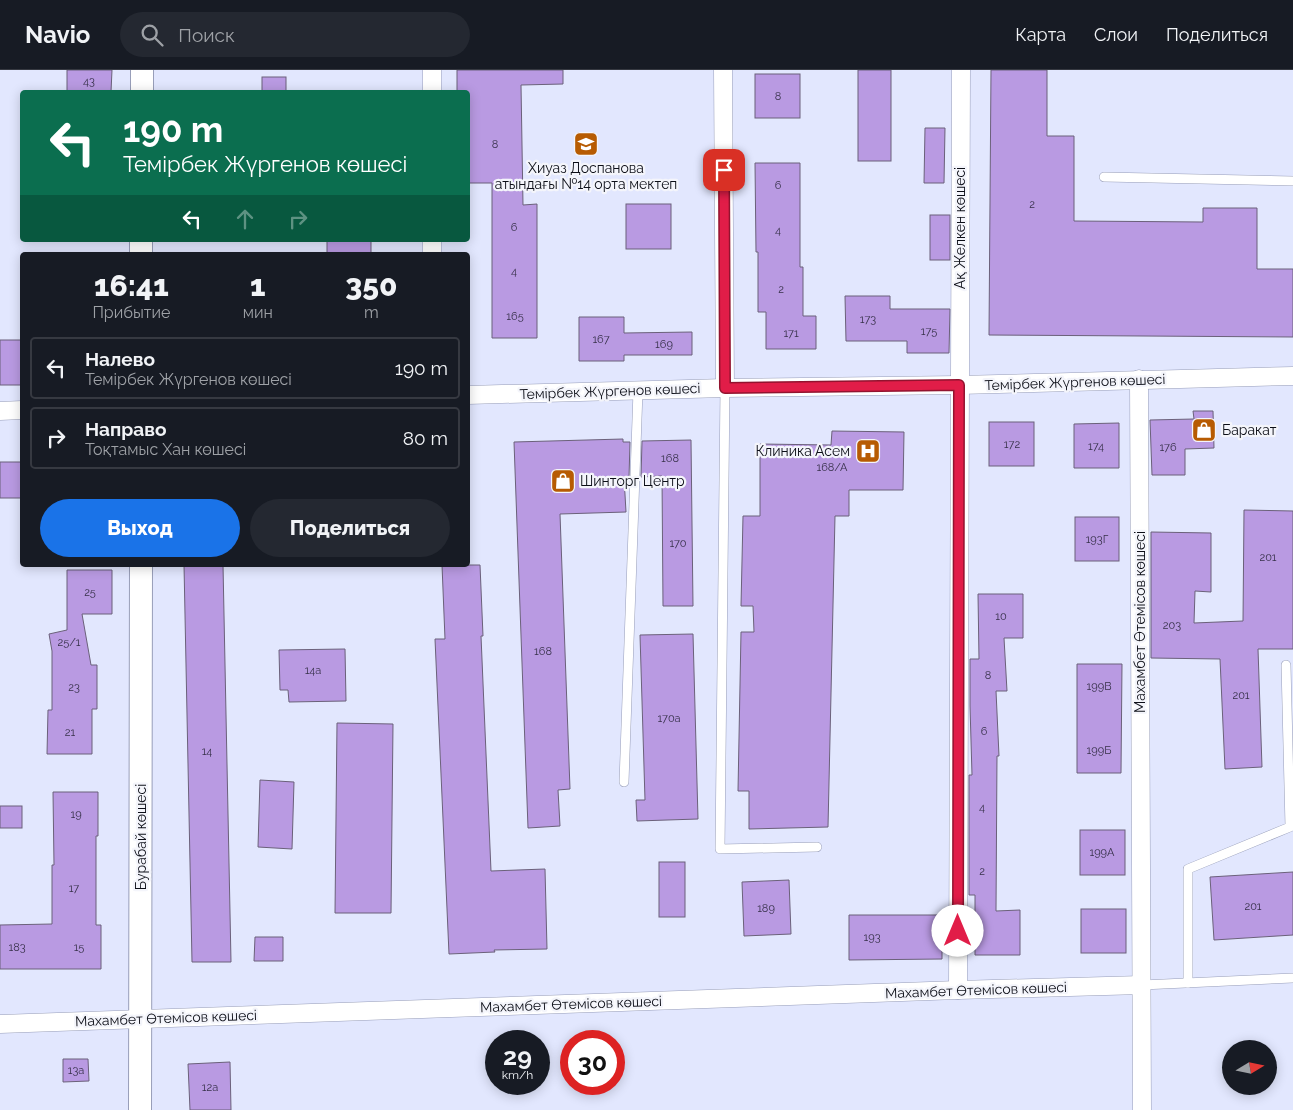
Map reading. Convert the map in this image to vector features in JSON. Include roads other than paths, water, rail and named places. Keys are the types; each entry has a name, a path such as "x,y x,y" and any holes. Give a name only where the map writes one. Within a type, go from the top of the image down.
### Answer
{"street":[{"path":"142,70 142,90"},
{"path":"432,70 432,90"},
{"path":"724,70 725,388"},
{"name":"Ақ Желкен көшесі","path":"958,990 961,70"},
{"name":"Темірбек Жүргенов көшесі","path":"470,395 1293,376"},
{"name":"Махамбет Өтемісов көшесі","path":"1139,379 1142,1110"},
{"path":"0,411 20,410"},
{"name":"Бурабай көшесі","path":"140,1110 141,567"},
{"name":"Махамбет Өтемісов көшесі","path":"0,1024 1142,985"}],"lane":[{"path":"1104,178 1293,181"},
{"path":"725,388 720,848 817,847"},
{"path":"624,782 638,391"},
{"path":"1188,983 1188,868 1290,827 1286,665"},
{"path":"1142,985 1293,978"}],"place":[{"name":"Хиуаз Доспанова атындағы №14 орта мектеп","path":"586,144"},
{"name":"Баракат","path":"1204,430"},
{"name":"Клиника Асем","path":"868,451"},
{"name":"Шинторг Центр","path":"563,481"}]}
